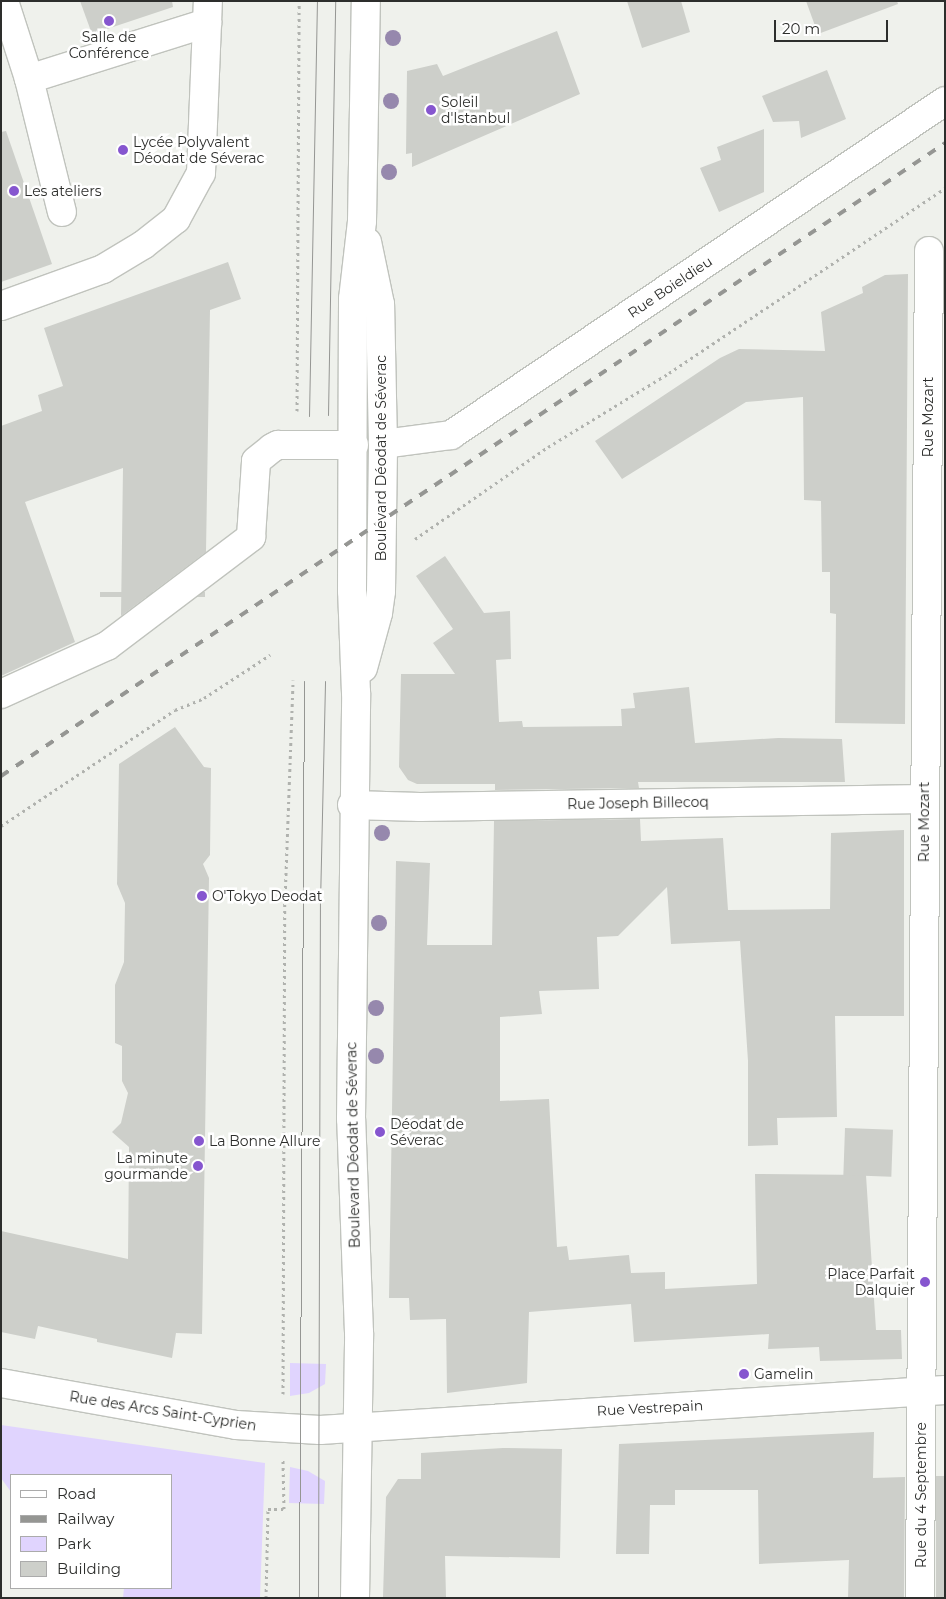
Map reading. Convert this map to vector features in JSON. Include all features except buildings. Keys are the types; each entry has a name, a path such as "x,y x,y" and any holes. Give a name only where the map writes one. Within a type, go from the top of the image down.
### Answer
{"street":[{"path":"4,1 28,79 62,212"},
{"name":"Boulevard Déodat de Séverac","path":"355,1598 355,1429 359,1333 352,1158 352,805 356,693 352,591 353,299 362,221 366,1"},
{"path":"1,306 103,269 143,245 176,219 201,173 207,12 28,79"},
{"name":"Rue Boieldieu","path":"383,444 451,435 945,101"},
{"name":"Boulevard Déodat de Séverac","path":"356,693 378,613 383,444 380,304 362,221"},
{"name":"Rue Mozart","path":"929,251 936,600 924,799 933,1391"},
{"path":"1,694 107,646 250,537 256,461 272,448 278,445 354,445"},
{"name":"Rue Joseph Billecoq","path":"352,805 420,807 924,799"},
{"name":"Rue des Arcs Saint-Cyprien","path":"1,1383 236,1425 355,1429"},
{"name":"Rue Vestrepain","path":"355,1429 436,1420 933,1391"},
{"name":"Rue du 4 Septembre","path":"920,1598 933,1391"}],"path":[{"path":"297,420 299,1"},
{"path":"406,545 548,447 669,373 945,188"},
{"path":"1,826 175,710 204,698 270,655"},
{"path":"266,1598 268,1509 284,1509 285,901 293,680"}],"green space":[{"path":"290,1363 326,1364 325,1384 309,1393 290,1396"},
{"path":"1,1425 265,1463 260,1598 123,1598 124,1589 172,1589 172,1474 10,1474 10,1491 1,1478"},
{"path":"290,1467 308,1471 325,1481 324,1504 289,1503"}],"tram line":[{"path":"309,416 317,1"},
{"path":"328,415 335,1"},
{"path":"299,1598 304,681"},
{"path":"318,1598 320,903 325,681"}],"railway":[{"path":"1,776 945,143"}],"place":[{"name":"Salle de Conférence","path":"109,21"},
{"name":"Soleil d'Istanbul","path":"431,110"},
{"name":"Lycée Polyvalent Déodat de Séverac","path":"123,150"},
{"name":"Les ateliers","path":"14,191"},
{"name":"O'Tokyo Deodat","path":"202,896"},
{"name":"Déodat de Séverac","path":"380,1132"},
{"name":"La Bonne Allure","path":"199,1141"},
{"name":"La minute gourmande","path":"198,1166"},
{"name":"Place Parfait Dalquier","path":"925,1282"},
{"name":"Gamelin","path":"744,1374"}]}
